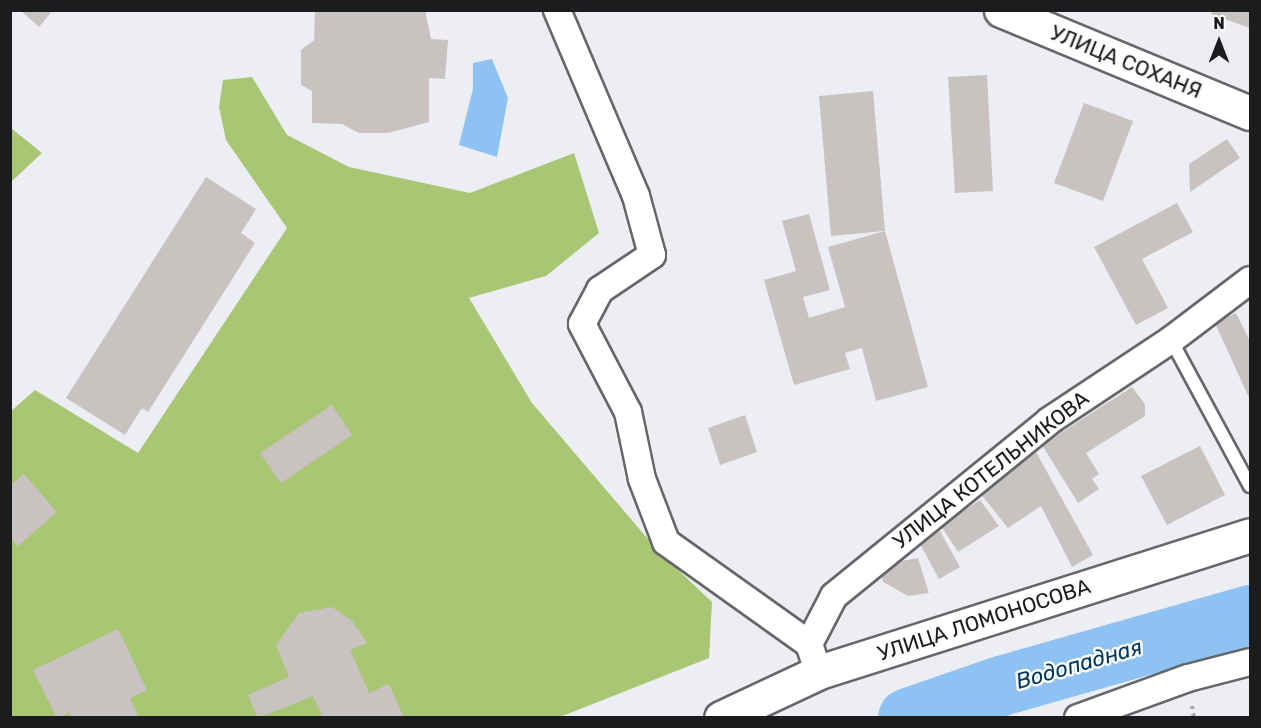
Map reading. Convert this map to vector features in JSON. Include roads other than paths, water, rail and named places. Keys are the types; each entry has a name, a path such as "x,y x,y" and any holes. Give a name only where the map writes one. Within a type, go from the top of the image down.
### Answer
{"main road":[{"name":"УЛИЦА СОХАНЯ","path":"1001,10 1251,113"},
{"name":"УЛИЦА ЛОМОНОСОВА","path":"722,717 814,658 1251,535"}],"street":[{"path":"557,10 636,196 652,255 600,290 582,324 628,412 642,479 666,542 814,658"},
{"name":"УЛИЦА КОТЕЛЬНИКОВА","path":"814,658 834,596 851,581 1049,421 1171,340 1251,279"},
{"path":"1078,717 1188,678 1251,662"}],"lane":[{"path":"1171,340 1251,486"}],"water":[{"path":"492,59 508,98 497,157 459,145 473,89 473,63"}],"waterway":[{"name":"Водопадная","path":"908,718 1001,686 1250,615"}]}
